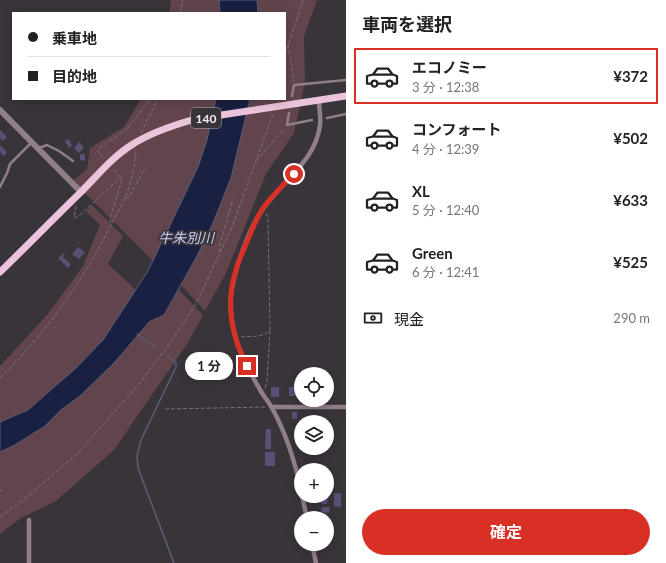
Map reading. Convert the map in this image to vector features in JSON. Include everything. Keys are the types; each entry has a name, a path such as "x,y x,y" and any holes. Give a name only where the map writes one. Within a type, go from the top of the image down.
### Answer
{"main road":[{"name":"140","path":"0,272 81,192 109,162 133,144 150,135 174,125 195,119 346,96"}],"street":[{"path":"294,464 283,430 272,407 262,393 238,349 234,337 231,296 236,269 254,225 263,209 303,164 315,142 320,125 319,100"},
{"path":"0,110 81,192"},
{"path":"272,407 346,407"},
{"path":"29,520 29,563"},
{"path":"313,551 316,563"}],"lane":[{"path":"292,96 294,85 346,80"},
{"path":"289,113 287,125 312,120"},
{"path":"327,118 346,114"},
{"path":"0,187 10,164 32,142"},
{"path":"38,148 47,145 60,151 73,161"}],"path":[{"path":"180,12 183,0"},
{"path":"286,51 303,0"},
{"path":"288,44 294,76 294,85"},
{"path":"103,158 98,152 98,148 128,128 149,100"},
{"path":"141,134 158,100"},
{"path":"0,517 32,493 79,452 139,384 170,343 196,304 232,227 273,111"},
{"path":"255,161 287,125"},
{"path":"0,378 30,346 68,299 88,269 125,198 134,163 136,147 132,150"},
{"path":"125,198 129,197 145,168"},
{"path":"112,223 110,219 122,181 114,170"},
{"path":"76,202 74,218 79,216 121,178"},
{"path":"220,252 219,247 233,199"},
{"path":"262,393 267,382 270,330 268,220 267,214 263,209"},
{"path":"234,337 262,335 267,334 270,330"},
{"path":"166,409 272,407"}],"shaded area":[{"path":"171,0 220,0 220,12 169,12"},
{"path":"257,0 317,0 304,36 305,82 294,133 266,174 226,273 205,311 181,285 213,223 231,178 250,100 286,100 286,12 258,12"},
{"path":"140,100 216,100 207,140 198,167 153,261 73,181 87,169 90,148 124,127"},
{"path":"92,205 123,236 108,264 136,290 103,340 76,368 28,410 0,422 0,366 48,314 83,266 100,225 86,211"},
{"path":"178,289 203,315 187,344 114,450 56,501 21,518 0,534 0,452 13,446 45,426 62,409 80,396 114,363 149,322 164,315"}],"water":[{"path":"220,0 257,0 258,12 220,12"},
{"name":"牛朱別川","path":"216,100 250,100 231,178 213,223 197,256 164,315 149,322 114,363 80,396 62,409 45,426 13,446 0,452 0,422 28,410 76,368 103,340 148,271 198,167 207,140"}],"building":[{"path":"0,130 7,137 3,141 0,138"},
{"path":"69,139 72,146 69,148 65,141"},
{"path":"79,142 84,147 79,153 74,148"},
{"path":"0,145 7,152 4,156 0,152"},
{"path":"80,154 85,154 85,161 80,160"},
{"path":"78,247 85,252 79,259 72,254"},
{"path":"64,253 65,254 63,257 71,264 68,268 58,258"},
{"path":"271,387 279,387 279,397 271,397"},
{"path":"289,387 294,387 294,396 289,396"},
{"path":"292,412 297,412 297,415 294,415 294,419 292,419"},
{"path":"266,429 271,429 271,449 265,449"},
{"path":"265,452 275,452 275,466 265,466"},
{"path":"334,493 341,493 341,507 334,506"},
{"path":"322,507 330,507 329,511 321,511"}],"waterway":[{"path":"137,334 155,347"},
{"path":"168,356 176,363 176,367 141,440 137,456 138,468 174,563"}],"route":[{"path":"247,366 238,349 234,337 231,309 232,285 236,269 254,225 263,209 278,190 294,174"}]}
